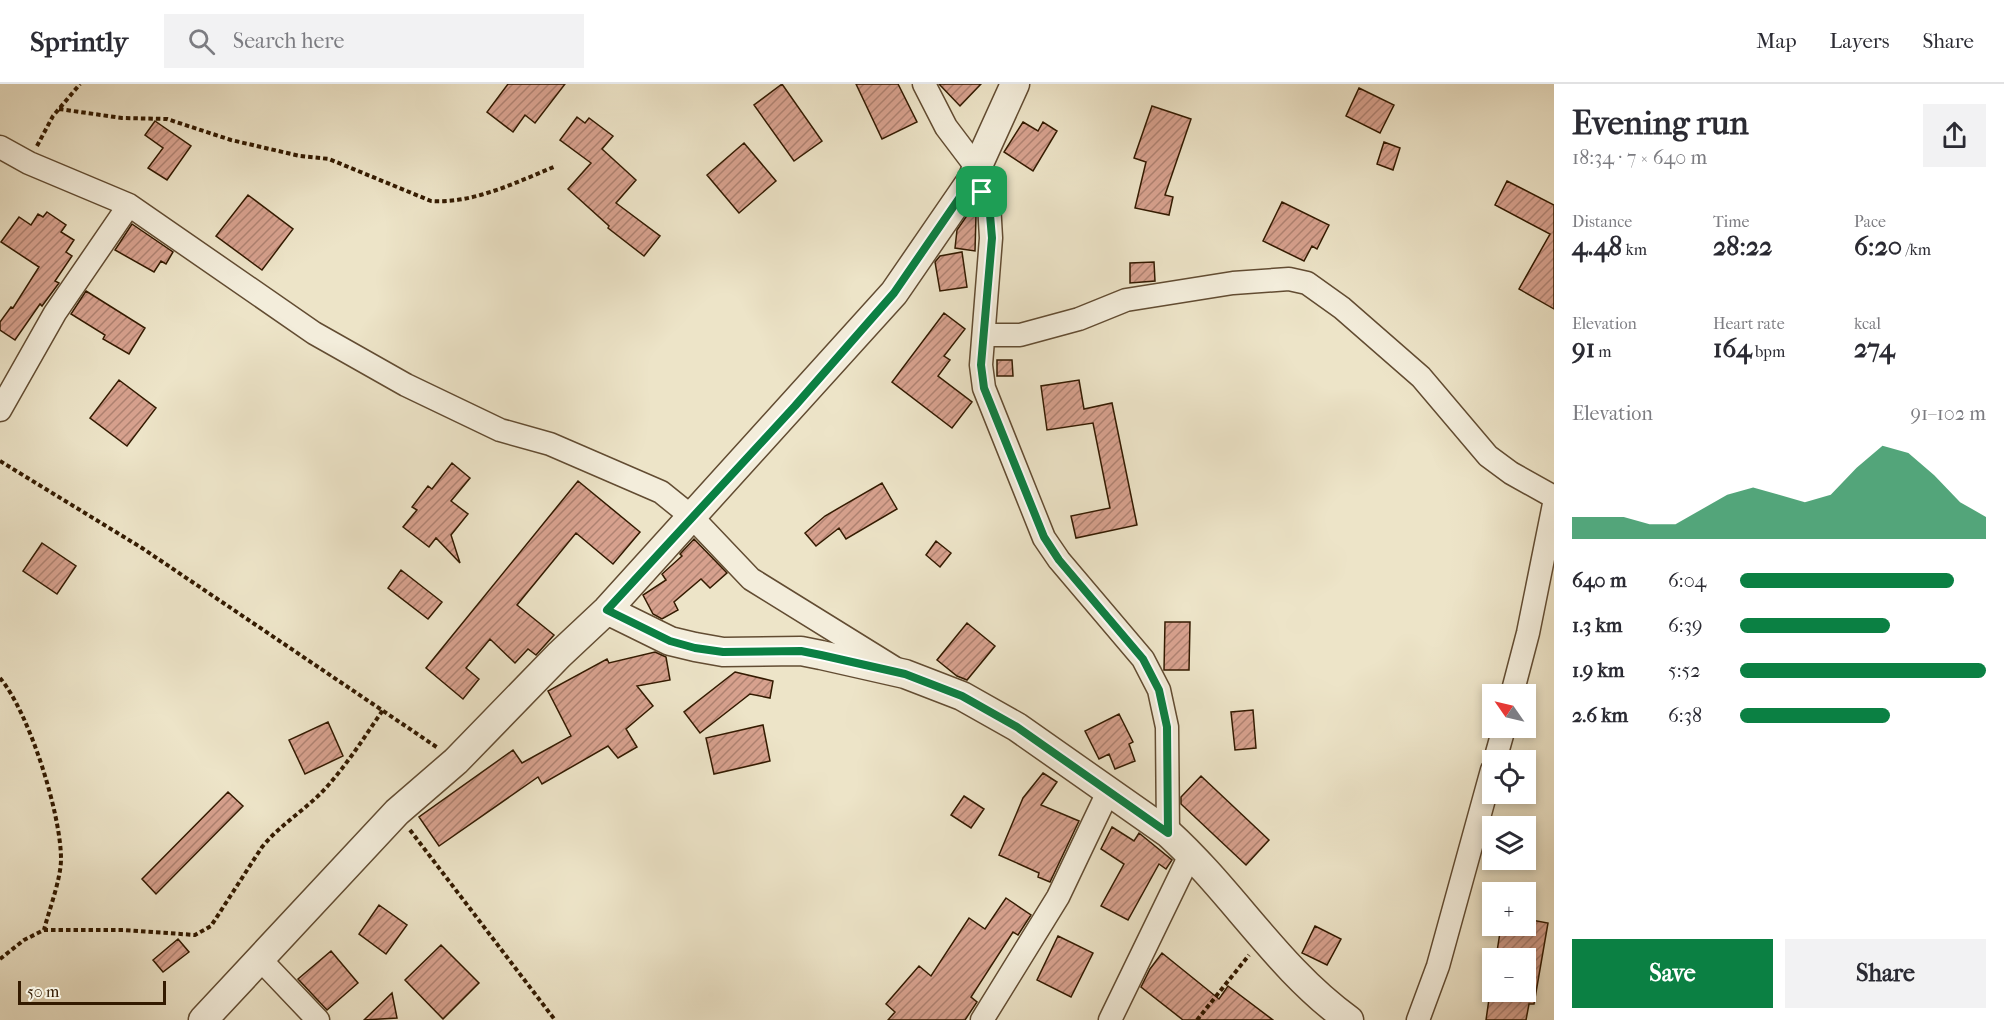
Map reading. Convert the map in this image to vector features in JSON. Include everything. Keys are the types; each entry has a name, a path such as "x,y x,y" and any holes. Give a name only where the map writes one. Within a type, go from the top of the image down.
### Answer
{"street":[{"path":"924,84 989,203 992,238 981,365 984,388 1044,537 1059,560 1143,659 1159,690 1167,727 1168,833"},
{"path":"203,1020 397,812 456,761 559,655 607,610 894,293 974,175 1015,84"},
{"path":"0,147 29,163 129,205 314,333 372,367 500,430 550,444 647,484 692,517 752,579 905,674"},
{"path":"0,410 56,313 129,205"},
{"path":"985,335 1020,335 1136,298 1233,283 1289,279 1307,283 1342,308 1420,377 1488,456 1511,473 1554,497"},
{"path":"1514,684 1553,518"},
{"path":"607,610 660,636 695,648 723,652 801,651 905,674 962,696 1017,727 1168,833 1191,854 1290,970 1320,999 1349,1020"},
{"path":"982,1020 1058,897 1109,790"},
{"path":"1418,1020 1442,954 1483,804"},
{"path":"1110,1020 1191,854"},
{"path":"260,959 318,1020"}],"path":[{"path":"29,163 59,109 80,84"},
{"path":"59,109 122,118 167,118 231,140 300,156 329,159 431,201 448,202 506,187 556,166"},
{"path":"0,460 142,548 456,761"},
{"path":"0,678 23,716 57,826 62,860 44,930"},
{"path":"0,959 24,940 44,930 124,930 195,935 203,933 211,926 266,841 335,777 383,710"},
{"path":"397,812 555,1020"},
{"path":"1197,1020 1264,937"}],"building":[{"path":"508,84 565,84 535,123 525,115 513,132 487,112"},
{"path":"782,84 822,141 794,161 754,105"},
{"path":"856,84 898,84 917,122 882,139"},
{"path":"939,84 981,84 960,106"},
{"path":"1359,88 1394,105 1380,133 1346,116"},
{"path":"1152,106 1191,119 1165,195 1173,197 1169,215 1135,208 1146,162 1134,158"},
{"path":"577,117 585,123 589,118 613,136 602,149 636,180 616,203 660,236 644,256 608,228 609,226 568,189 591,163 560,140"},
{"path":"155,121 191,146 167,180 148,168 163,148 145,135"},
{"path":"1023,122 1038,131 1043,122 1057,131 1033,171 1004,152"},
{"path":"1384,142 1400,148 1393,170 1377,164"},
{"path":"744,143 776,181 739,213 707,175"},
{"path":"1507,181 1554,205 1554,309 1519,289 1550,234 1495,205"},
{"path":"248,195 293,229 262,270 216,236"},
{"path":"1282,202 1329,225 1317,249 1312,246 1304,261 1263,241"},
{"path":"47,212 66,225 61,232 74,240 66,252 72,256 55,281 59,283 42,306 40,304 15,340 0,330 0,322 11,307 13,308 39,267 1,242 19,217 31,225 38,214 43,217"},
{"path":"968,214 976,215 975,251 955,248 957,230"},
{"path":"132,224 173,252 166,264 161,261 154,272 115,250"},
{"path":"962,252 967,287 940,291 935,262 940,256"},
{"path":"1154,262 1155,281 1130,283 1130,263"},
{"path":"86,291 145,328 129,354 103,339 105,335 71,314"},
{"path":"944,313 965,329 944,356 950,360 938,376 972,402 952,428 892,382"},
{"path":"997,360 1012,360 1013,376 997,376"},
{"path":"119,380 156,408 127,446 90,418"},
{"path":"1079,380 1084,409 1112,403 1137,525 1076,538 1071,516 1110,508 1093,423 1047,430 1041,386"},
{"path":"452,463 470,478 451,501 468,514 451,535 460,563 436,538 429,547 403,527 417,510 412,507 428,486 432,489"},
{"path":"578,481 640,532 613,564 576,533 517,605 554,635 536,655 528,649 515,663 490,639 466,668 479,679 463,699 426,668"},
{"path":"882,483 897,509 846,539 839,528 816,546 805,533 825,516"},
{"path":"694,539 727,573 710,588 701,579 674,602 678,610 662,619 653,614 643,595 666,580 662,574 682,556 680,554"},
{"path":"936,541 951,553 940,567 926,555"},
{"path":"42,543 76,566 57,594 23,571"},
{"path":"401,570 442,602 428,619 388,588"},
{"path":"1165,622 1190,622 1189,670 1164,670"},
{"path":"967,623 995,646 967,680 957,676 937,660"},
{"path":"655,652 666,657 670,680 637,686 653,706 626,729 637,747 618,758 608,746 542,784 538,777 439,846 419,817 513,750 522,763 571,736 548,691 607,659 609,663"},
{"path":"735,672 773,681 770,698 750,694 700,733 684,712"},
{"path":"1253,710 1256,748 1235,750 1231,712"},
{"path":"1119,714 1133,742 1129,744 1135,761 1115,769 1109,754 1099,759 1085,731"},
{"path":"328,722 343,756 305,774 289,740"},
{"path":"763,725 770,761 714,774 706,738"},
{"path":"1043,773 1057,782 1041,805 1079,821 1050,882 1038,877 1039,873 999,855 1023,798"},
{"path":"1201,776 1269,840 1246,865 1181,804 1181,797"},
{"path":"228,792 243,806 156,894 142,879"},
{"path":"964,796 984,809 971,828 951,815"},
{"path":"1112,827 1134,841 1139,833 1172,860 1166,869 1159,864 1128,920 1101,906 1124,864 1101,849"},
{"path":"1006,898 1031,915 1018,935 1013,932 971,997 977,1002 965,1020 888,1020 895,1012 886,1004 919,966 931,976 969,918 985,929"},
{"path":"379,905 407,925 386,954 359,934"},
{"path":"1536,921 1548,923 1536,992 1536,948 1498,948 1499,936 1536,936"},
{"path":"1315,926 1341,939 1327,965 1302,953"},
{"path":"1058,936 1093,953 1071,997 1037,980"},
{"path":"178,939 189,952 163,972 153,960"},
{"path":"441,945 479,983 443,1019 405,980"},
{"path":"331,951 358,983 327,1010 298,979"},
{"path":"1162,953 1219,999 1228,986 1273,1020 1183,1020 1141,987 1150,969"},
{"path":"392,993 397,1018 364,1020"},
{"path":"1489,1002 1534,1002 1529,1004 1526,1020 1486,1020"}],"route":[{"path":"971,181 982,192 989,203 992,238 981,365 984,388 1044,537 1071,575 1123,632 1143,659 1159,690 1167,727 1168,833 1017,727 962,696 905,674 801,651 723,652 695,648 670,641 607,610 795,406 894,293 971,181"}]}
